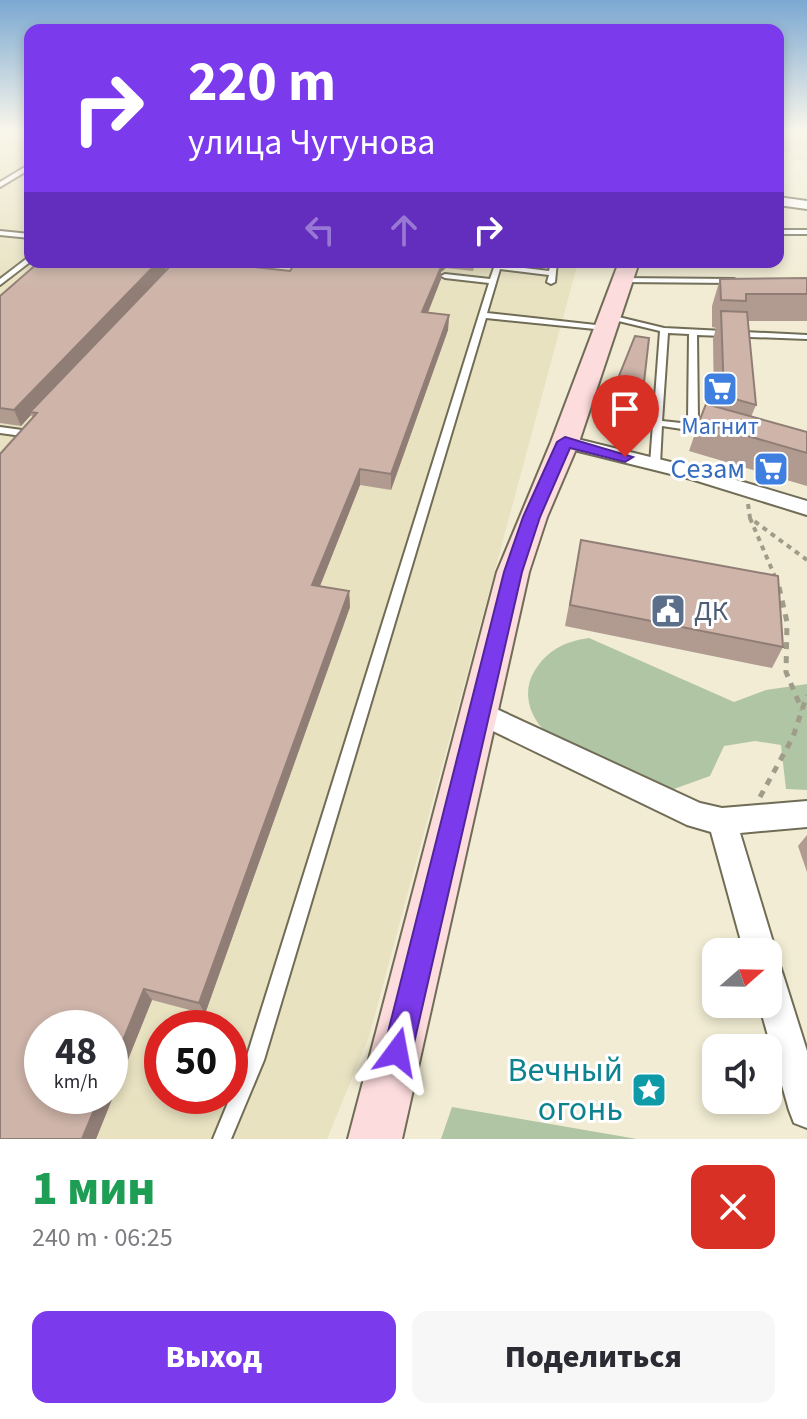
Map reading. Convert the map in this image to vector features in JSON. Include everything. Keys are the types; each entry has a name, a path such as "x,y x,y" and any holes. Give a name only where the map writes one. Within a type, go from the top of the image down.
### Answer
{"main road":[{"path":"375,1139 513,572 532,517 565,442 625,271"}],"street":[{"path":"784,202 807,205"},
{"path":"565,442 655,464 807,508"},
{"path":"479,712 691,814 722,821 807,814"},
{"path":"722,821 756,938"},
{"path":"780,1018 806,1102"}],"lane":[{"path":"784,232 807,232"},
{"path":"0,233 24,235"},
{"path":"0,283 24,263"},
{"path":"445,276 496,270 551,278 553,268"},
{"path":"222,1139 255,1060 496,270"},
{"path":"625,271 745,281"},
{"path":"483,315 607,322 693,332 807,337"},
{"path":"655,464 664,330"},
{"path":"687,424 693,421 693,332"},
{"path":"0,430 19,437 33,422"},
{"path":"658,423 702,428"}],"path":[{"path":"749,490 750,518 778,582 787,622 786,672 802,710"},
{"path":"750,518 807,560"},
{"path":"763,818 757,801 793,737 807,695"}],"shaded area":[{"path":"0,182 24,182 24,268 576,268 369,1037 327,1139 0,1139"}],"green space":[{"path":"589,638 734,702 766,690 807,684 807,790 786,789 781,745 755,741 724,746 710,776 671,790 551,735 538,723 531,709 528,694 531,679 550,653 564,645"},
{"path":"452,1107 637,1139 441,1139"}],"building":[{"path":"32,268 152,268 14,410 0,408 0,296"},
{"path":"168,268 290,271 292,268 441,268 422,312 449,315 391,474 360,469 312,585 349,591 199,1003 144,989 128,1028 128,1010 24,1010 24,1114 92,1114 82,1139 0,1139 0,454 37,413 30,412"},
{"path":"807,278 807,294 746,294 746,301 721,300 720,279"},
{"path":"721,311 747,312 756,405 724,396"},
{"path":"635,336 649,338 643,391 615,386"},
{"path":"706,404 807,432 807,453 699,422"},
{"name":"ДК","path":"581,540 778,576 783,647 570,605"}],"place":[{"name":"Магнит","path":"720,389"},
{"name":"Сезам","path":"771,469"},
{"name":"ДК","path":"668,611"},
{"name":"Вечный огонь","path":"649,1090"}],"route":[{"path":"397,1052 513,572 532,517 565,442 625,457"}]}
